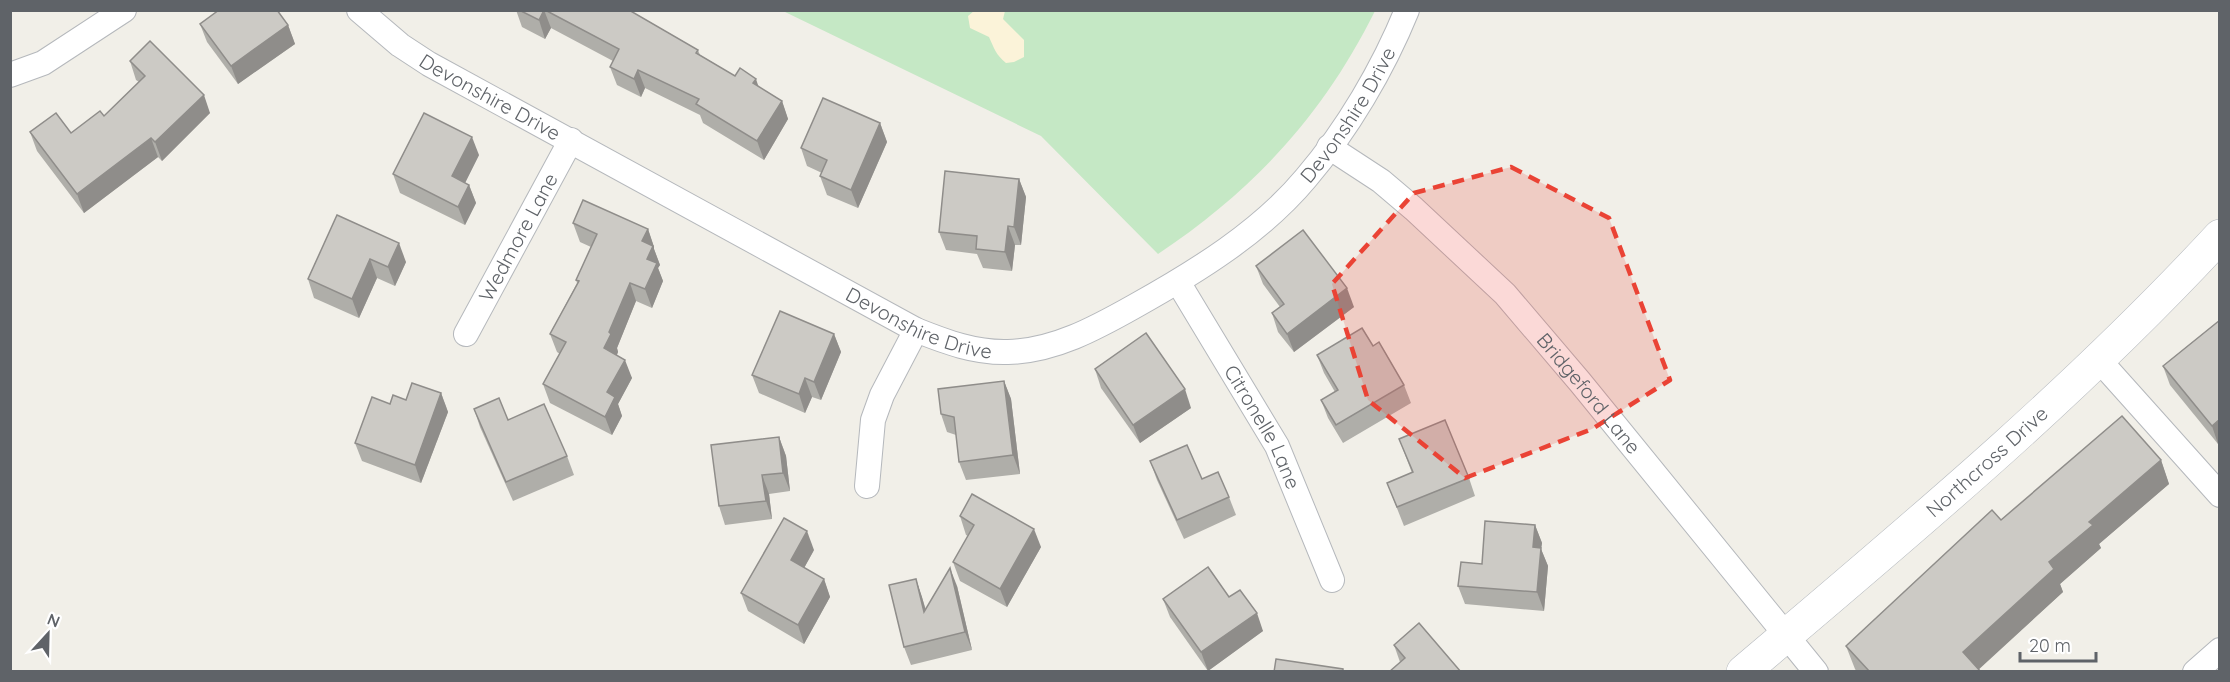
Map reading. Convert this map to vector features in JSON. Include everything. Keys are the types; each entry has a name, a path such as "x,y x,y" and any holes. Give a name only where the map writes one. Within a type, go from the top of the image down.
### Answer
{"street":[{"path":"10,75 44,63 124,10"},
{"name":"Devonshire Drive","path":"359,10 400,45 429,64 916,330 948,343 976,350 1007,352 1039,349 1069,339 1118,315 1178,282 1269,214 1305,179 1329,147 1361,99 1407,10"},
{"name":"Wedmore Lane","path":"466,334 571,140"},
{"name":"Bridgeford Lane","path":"1329,147 1381,181 1467,255 1505,294 1595,399 1816,672"},
{"name":"Northcross Drive","path":"1743,672 1966,482 2098,360 2220,237"},
{"name":"Citronelle Lane","path":"1178,282 1276,446 1332,580"},
{"path":"867,486 873,420 882,395 916,330"},
{"path":"2098,360 2220,495"},
{"path":"2195,672 2220,650"}],"highlighted area":[{"path":"1511,167 1609,218 1670,380 1592,429 1465,478 1368,400 1332,284 1414,193"}],"green space":[{"path":"783,11 1375,11 1333,84 1283,147 1226,203 1158,254 1041,136"}],"sand":[{"path":"974,11 1005,11 1003,19 1024,40 1024,57 1006,63 996,51 989,37 970,28 968,16"}],"building":[{"path":"219,10 277,10 288,25 231,66 200,24"},
{"path":"519,10 544,10 539,20"},
{"path":"545,10 629,10 698,50 696,53 735,76 740,68 756,79 753,83 782,101 757,141 696,104 699,99 638,70 634,79 610,67 619,49"},
{"path":"150,41 204,95 155,142 151,138 77,194 30,132 56,113 71,133 100,111 104,116 145,76 130,61"},
{"path":"823,98 880,123 851,190 820,176 827,160 801,148"},
{"path":"424,113 472,137 452,176 469,185 458,207 393,174"},
{"path":"945,171 1019,179 1014,227 1008,226 1005,252 976,249 977,236 939,232"},
{"path":"583,200 648,229 642,241 653,246 647,259 657,263 645,289 630,283 609,332 611,334 604,348 625,360 607,392 615,397 605,417 543,384 566,342 550,334 579,281 576,280 597,234 573,223"},
{"path":"337,215 399,243 388,267 370,259 352,299 308,279"},
{"path":"1303,230 1347,288 1287,334 1272,313 1284,304 1256,266"},
{"path":"780,311 834,334 814,382 805,378 799,394 752,375"},
{"path":"2220,320 2220,419 2212,426 2163,366"},
{"path":"1362,328 1373,346 1379,342 1404,385 1336,425 1321,400 1338,390 1317,355"},
{"path":"1146,333 1185,389 1133,425 1095,369"},
{"path":"1004,381 1013,455 959,462 954,417 941,414 938,389"},
{"path":"412,383 441,393 415,465 355,443 372,397 390,404 393,395 406,400"},
{"path":"499,398 508,420 544,404 567,456 506,482 474,409"},
{"path":"2122,416 2161,460 2089,522 2093,525 2049,562 2054,569 1963,652 1981,672 1870,672 1846,646 1992,510 2001,520"},
{"path":"1445,420 1469,478 1397,507 1387,483 1413,472 1399,439"},
{"path":"779,437 783,473 762,475 766,501 719,506 711,445"},
{"path":"1187,445 1202,479 1218,472 1229,497 1177,520 1150,461"},
{"path":"972,494 1034,529 1000,589 953,562 974,525 960,516"},
{"path":"784,518 807,531 791,560 824,579 798,625 741,593"},
{"path":"1485,521 1535,525 1533,547 1541,548 1537,592 1458,586 1461,562 1482,564"},
{"path":"1208,567 1229,597 1240,590 1257,613 1201,652 1163,599"},
{"path":"950,568 965,632 904,647 889,585 916,579 924,612"},
{"path":"1419,623 1461,672 1389,672 1405,658 1394,645"},
{"path":"1276,659 1343,669 1343,672 1274,672"}]}
